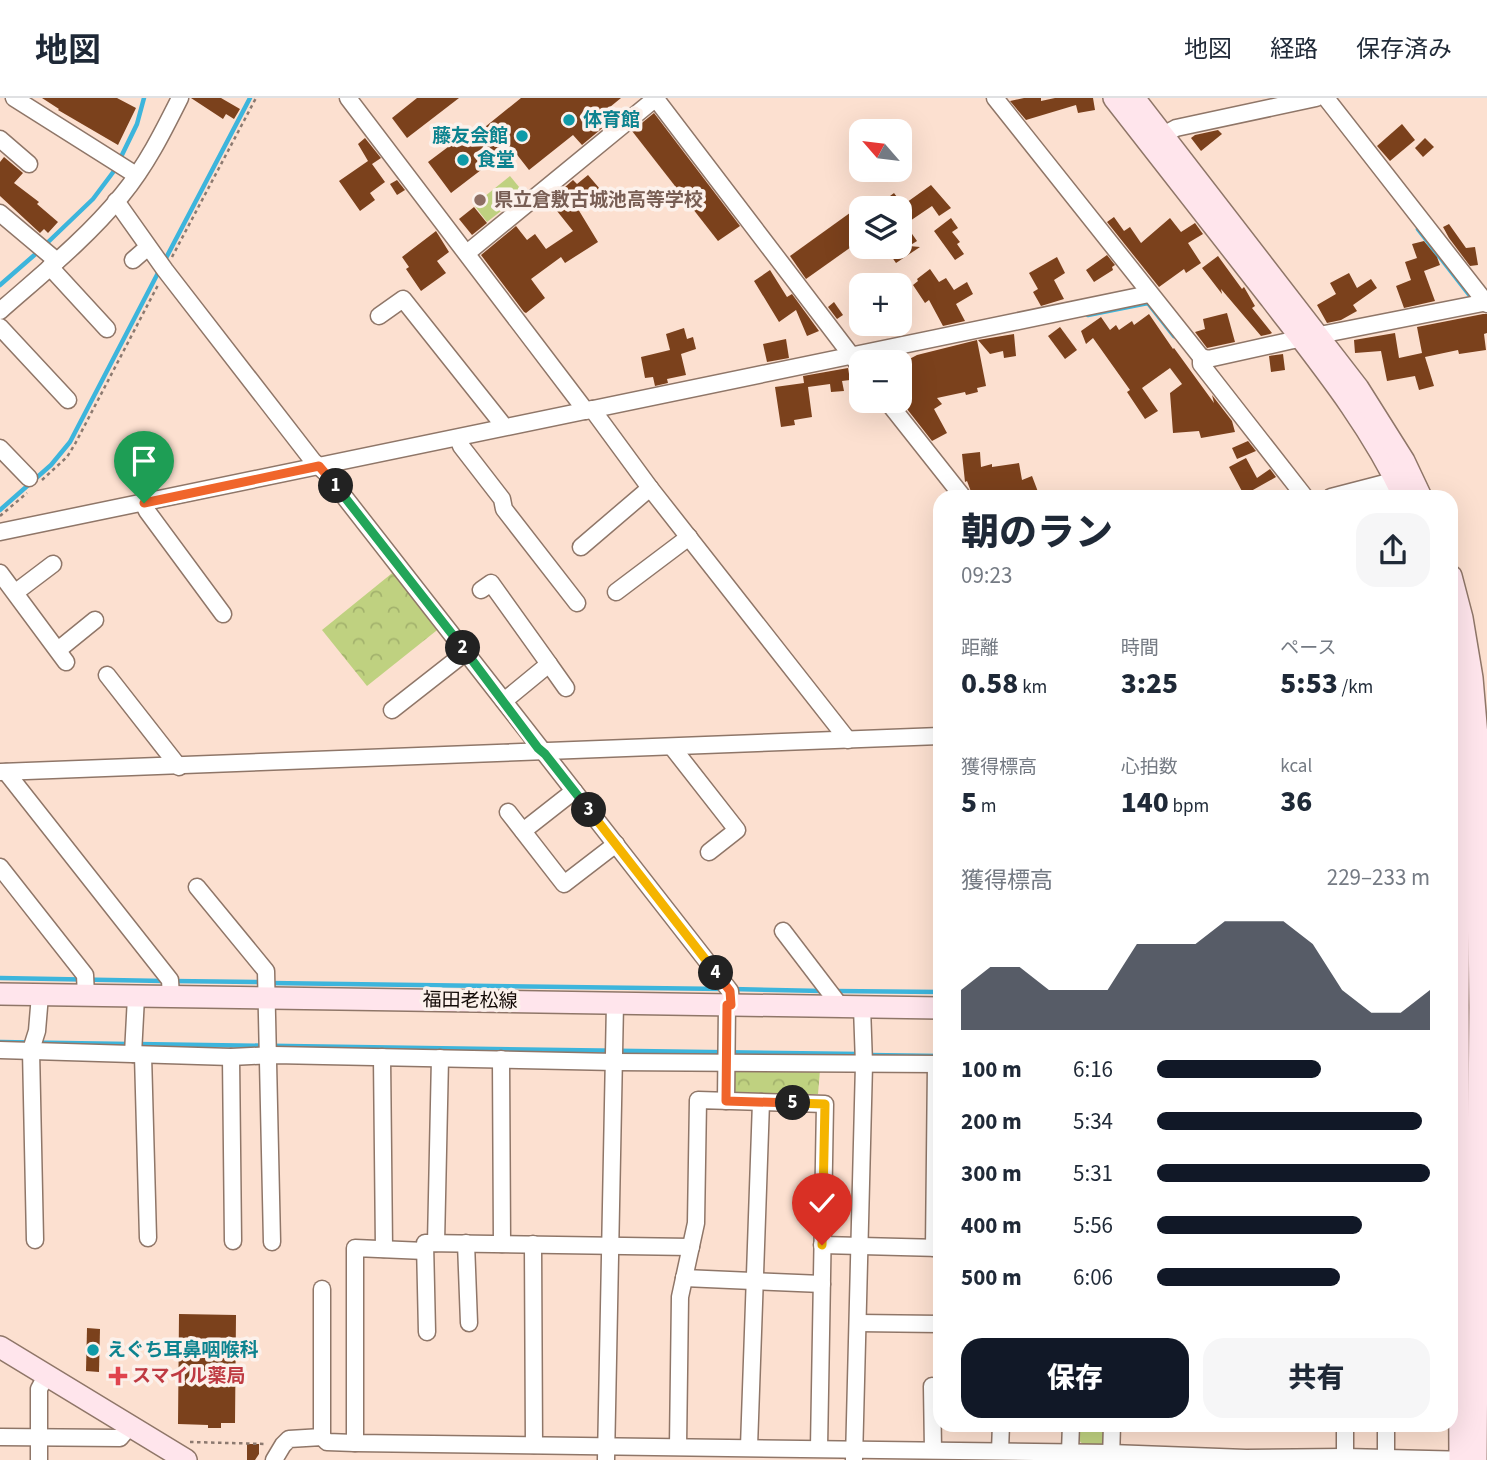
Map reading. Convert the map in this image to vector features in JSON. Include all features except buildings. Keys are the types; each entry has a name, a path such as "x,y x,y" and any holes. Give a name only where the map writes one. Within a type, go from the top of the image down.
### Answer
{"street":[{"path":"14,98 136,175"},
{"path":"0,311 94,227 116,201 154,148 180,98"},
{"path":"348,98 845,736"},
{"path":"467,253 656,98 849,353"},
{"path":"995,98 1300,490"},
{"path":"1114,98 1380,421 1418,490"},
{"path":"1134,98 1310,337 1401,490"},
{"path":"1163,135 1176,128 1315,98"},
{"path":"1201,360 1487,302 1326,98"},
{"path":"0,139 29,164"},
{"path":"116,201 165,270 616,844 729,997 726,1101"},
{"path":"0,212 42,248 107,329"},
{"path":"133,260 148,247"},
{"path":"908,350 1149,294"},
{"path":"379,316 403,299 504,426"},
{"path":"0,327 68,400"},
{"path":"0,532 145,507 459,441 504,426 849,363"},
{"path":"896,413 957,490"},
{"path":"459,441 502,499 504,509 578,603"},
{"path":"0,448 29,478"},
{"path":"1358,490 1385,483 1395,477"},
{"path":"581,547 650,488"},
{"path":"145,507 223,614"},
{"path":"616,592 689,537"},
{"path":"16,592 53,564"},
{"path":"0,573 62,656 95,621"},
{"path":"481,590 491,583 566,688"},
{"path":"322,1289 322,1437 327,1442 450,1452 534,1445 607,1453 678,1446 721,1453 749,1447 854,1454 933,1450 1040,1456 1070,1452 1111,1456 1246,1459 1477,1460 1469,1071 1468,711 1462,618 1458,603"},
{"path":"392,710 466,652"},
{"path":"504,701 549,664"},
{"path":"107,675 176,763"},
{"path":"1458,682 1468,711"},
{"path":"3,772 539,748 672,747 845,736 933,736"},
{"path":"672,747 737,830 709,852"},
{"path":"3,772 170,987"},
{"path":"523,831 574,791"},
{"path":"508,812 564,884 616,844"},
{"path":"0,867 85,986"},
{"path":"197,887 266,971 272,1242"},
{"path":"783,931 833,996"},
{"name":"福田老松線","path":"0,994 40,995 85,986 136,997 170,987 266,987 615,1003 729,997 833,996 862,1007 933,1008"},
{"path":"35,1240 33,1044 40,995"},
{"path":"136,997 136,1050 148,1238"},
{"path":"607,1453 615,1003"},
{"path":"854,1454 864,1058 862,1007"},
{"path":"0,1049 33,1044 231,1057 269,1049 382,1057 501,1059 615,1055 864,1058 933,1064"},
{"path":"231,1057 233,1241"},
{"path":"382,1057 384,1249"},
{"path":"427,1332 440,1058"},
{"path":"501,1059 502,1244"},
{"path":"678,1446 680,1297 696,1223 698,1100 825,1104 822,1284 809,1452"},
{"path":"749,1447 761,1102"},
{"path":"1460,1460 1474,1239"},
{"path":"355,1443 355,1248 431,1247 466,1243 691,1247"},
{"path":"466,1243 469,1323"},
{"path":"533,1244 534,1445"},
{"path":"822,1245 933,1248"},
{"path":"684,1278 822,1284"},
{"path":"858,1323 933,1324"},
{"path":"0,1348 130,1426 188,1451"},
{"path":"39,1460 39,1390 46,1376"},
{"path":"932,1386 933,1450"},
{"path":"0,1437 120,1438 130,1426"},
{"path":"992,1454 999,1432"},
{"path":"1070,1452 1071,1432"},
{"path":"1111,1456 1112,1432"},
{"path":"1346,1432 1349,1458"},
{"path":"1386,1432 1386,1458"},
{"path":"277,1455 289,1438 322,1437"}],"path":[{"path":"0,516 66,457 256,98"},
{"path":"188,1451 272,1444 277,1455"}],"green space":[{"path":"510,176 524,193 487,222 474,205"},
{"path":"396,570 441,627 367,686 322,630"},
{"path":"733,1070 820,1070 818,1094 739,1095 731,1088"},
{"path":"1076,1432 1106,1432 1106,1449 1084,1445 1076,1438"}],"waterway":[{"path":"120,159 137,124 144,98"},
{"path":"166,258 250,98"},
{"path":"45,245 93,199 117,167"},
{"path":"1418,229 1471,297"},
{"path":"0,285 39,251"},
{"path":"0,510 51,465 70,442 158,273"},
{"path":"1088,315 1148,303 1174,336"},
{"path":"0,978 164,981"},
{"path":"172,981 262,982"},
{"path":"270,983 724,989"},
{"path":"732,989 822,991"},
{"path":"834,991 933,992"},
{"path":"0,1042 129,1044"},
{"path":"137,1044 860,1054"},
{"path":"869,1055 933,1056"}],"place":[{"name":"体育館","path":"569,120"},
{"name":"藤友会館","path":"522,136"},
{"name":"食堂","path":"463,160"},
{"name":"県立倉敷古城池高等学校","path":"480,200"},
{"name":"えぐち耳鼻咽喉科","path":"93,1350"},
{"name":"スマイル薬局","path":"118,1376"}],"route":[{"path":"144,503 319,466 325,472 730,991 731,1005 727,1005 726,1101 825,1104 822,1245"}]}
